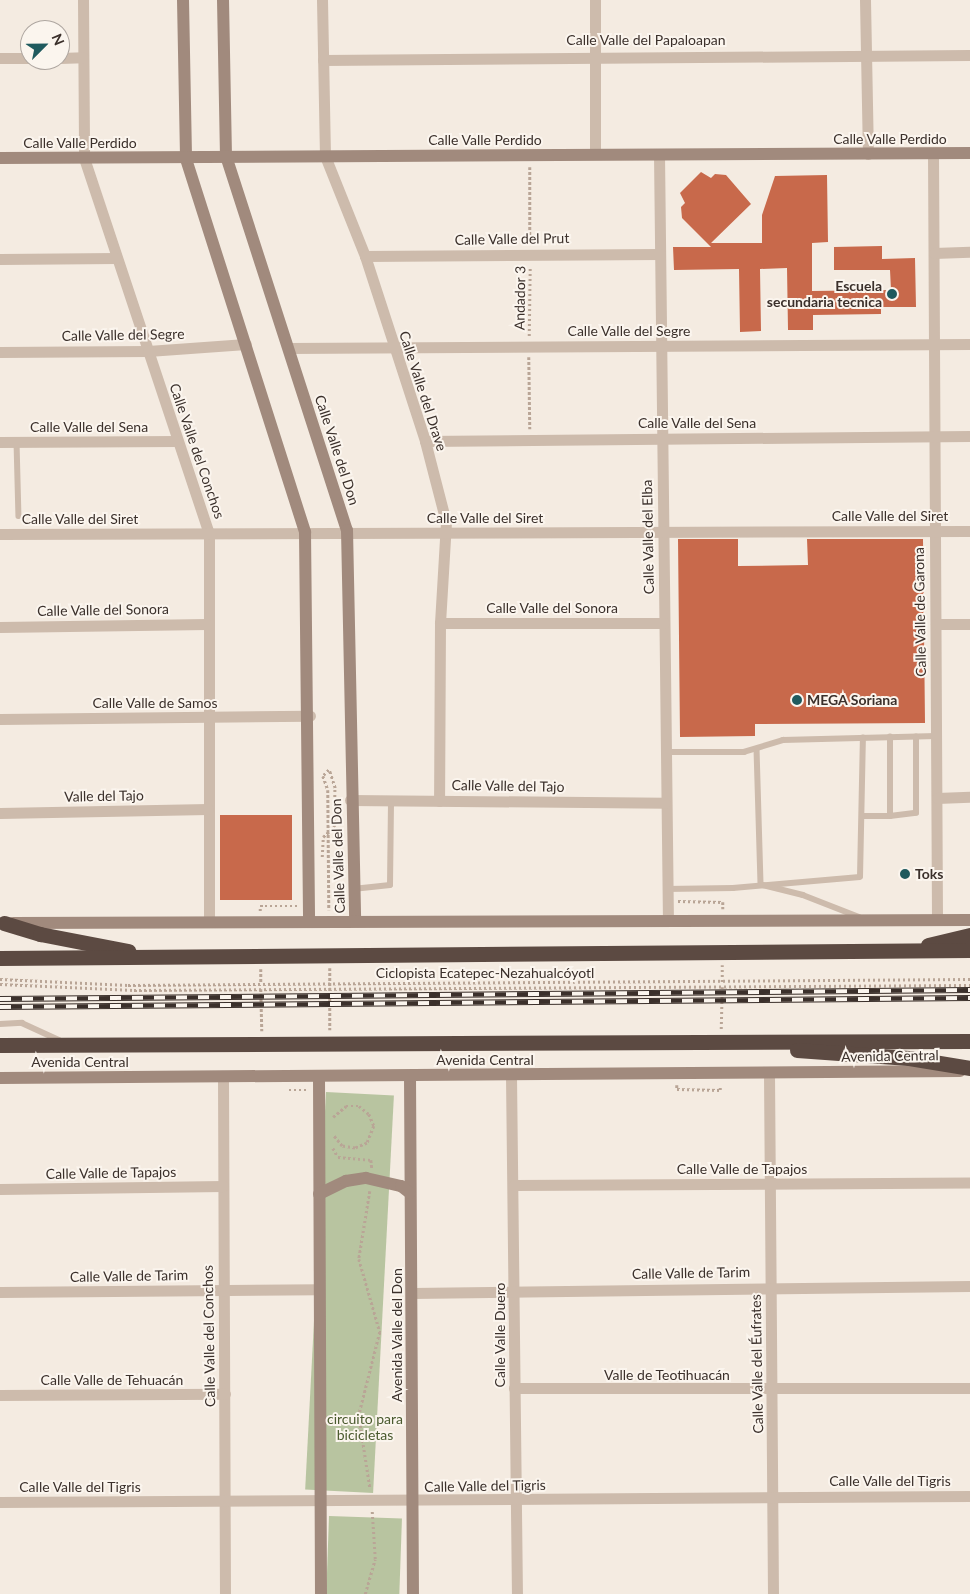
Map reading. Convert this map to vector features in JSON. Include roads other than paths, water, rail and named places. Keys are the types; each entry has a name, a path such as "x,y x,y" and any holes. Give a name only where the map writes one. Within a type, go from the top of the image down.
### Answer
{"highway":[{"path":"2,923 40,934 151,957"},
{"path":"907,950 970,935"},
{"path":"0,958 970,950"},
{"name":"Avenida Central","path":"0,1045 750,1044 970,1041"},
{"path":"750,1044 970,1070"}],"street":[{"name":"Calle Valle del Conchos","path":"82,0 84,158 209,534 207,624 209,922"},
{"name":"Calle Valle del Don","path":"183,0 186,159 305,532 310,716 309,922"},
{"name":"Calle Valle del Don","path":"223,0 226,156 347,530 350,800 355,921"},
{"name":"Calle Valle del Drave","path":"322,0 325,156 364,256 392,348 425,441 444,510 440,623 439,801"},
{"path":"595,0 595,154"},
{"path":"865,0 868,154"},
{"name":"Calle Valle del Papaloapan","path":"323,60 595,55 970,54"},
{"path":"70,58 83,57"},
{"path":"0,58 20,58"},
{"name":"Calle Valle Perdido","path":"0,158 186,159 226,156 970,153"},
{"name":"Calle Valle del Elba","path":"659,154 664,752 668,919"},
{"name":"Calle Valle de Garona","path":"933,154 933,532 936,624 937,920"},
{"path":"934,253 970,252"},
{"name":"Calle Valle del Prut","path":"364,256 660,254"},
{"path":"0,259 116,258"},
{"name":"Calle Valle del Segre","path":"0,352 148,351 246,344"},
{"name":"Calle Valle del Segre","path":"288,348 970,344"},
{"name":"Calle Valle del Sena","path":"425,441 970,436"},
{"name":"Calle Valle del Sena","path":"0,442 177,441"},
{"name":"Calle Valle del Siret","path":"0,534 209,534 347,530 442,534 663,531 970,531"},
{"name":"Calle Valle del Sonora","path":"440,623 664,623"},
{"name":"Calle Valle del Sonora","path":"0,627 207,624"},
{"path":"936,624 970,624"},
{"name":"Calle Valle de Samos","path":"0,718 310,716"},
{"path":"937,798 970,797"},
{"name":"Calle Valle del Tajo","path":"350,800 665,803"},
{"name":"Valle del Tajo","path":"0,813 208,809"},
{"path":"2,923 668,919 970,920"},
{"name":"Avenida Central","path":"0,1078 223,1078 319,1084 410,1076 769,1074 970,1070"},
{"name":"Calle Valle del Éufrates","path":"769,1074 773,1594"},
{"name":"Avenida Valle del Don","path":"410,1076 413,1594"},
{"name":"Calle Valle Duero","path":"511,1076 514,1185 517,1594"},
{"name":"Calle Valle del Conchos","path":"223,1078 225,1594"},
{"path":"319,1084 325,1132 319,1194 321,1594"},
{"path":"319,1194 346,1181 372,1179 401,1186 410,1193"},
{"name":"Calle Valle de Tapajos","path":"514,1185 970,1183"},
{"name":"Calle Valle de Tapajos","path":"0,1189 223,1186"},
{"name":"Calle Valle de Tarim","path":"412,1293 515,1290 970,1286"},
{"name":"Calle Valle de Tarim","path":"0,1292 223,1287 319,1289"},
{"name":"Valle de Teotihuacán","path":"514,1388 772,1390 970,1388"},
{"name":"Calle Valle de Tehuacán","path":"0,1395 225,1394"},
{"name":"Calle Valle del Tigris","path":"0,1502 413,1502 773,1495 970,1496"}],"lane":[{"path":"17,442 19,516"},
{"path":"664,752 757,749 783,740 936,736"},
{"path":"890,737 890,816"},
{"path":"862,816 890,816 916,813 916,737"},
{"path":"666,889 860,877 863,738"},
{"path":"757,749 761,884"},
{"path":"353,889 390,885 391,801"},
{"path":"761,884 803,895 864,919"},
{"path":"0,1024 22,1023 71,1045"}],"railway":[{"path":"0,999 970,990"},
{"path":"0,1007 970,998"}],"place":[{"name":"Escuela secundaria tecnica","path":"892,294"},
{"name":"MEGA Soriana","path":"797,700"},
{"name":"Toks","path":"905,874"}],"park label":[{"name":"circuito para bicicletas","path":"365,1428"}]}
